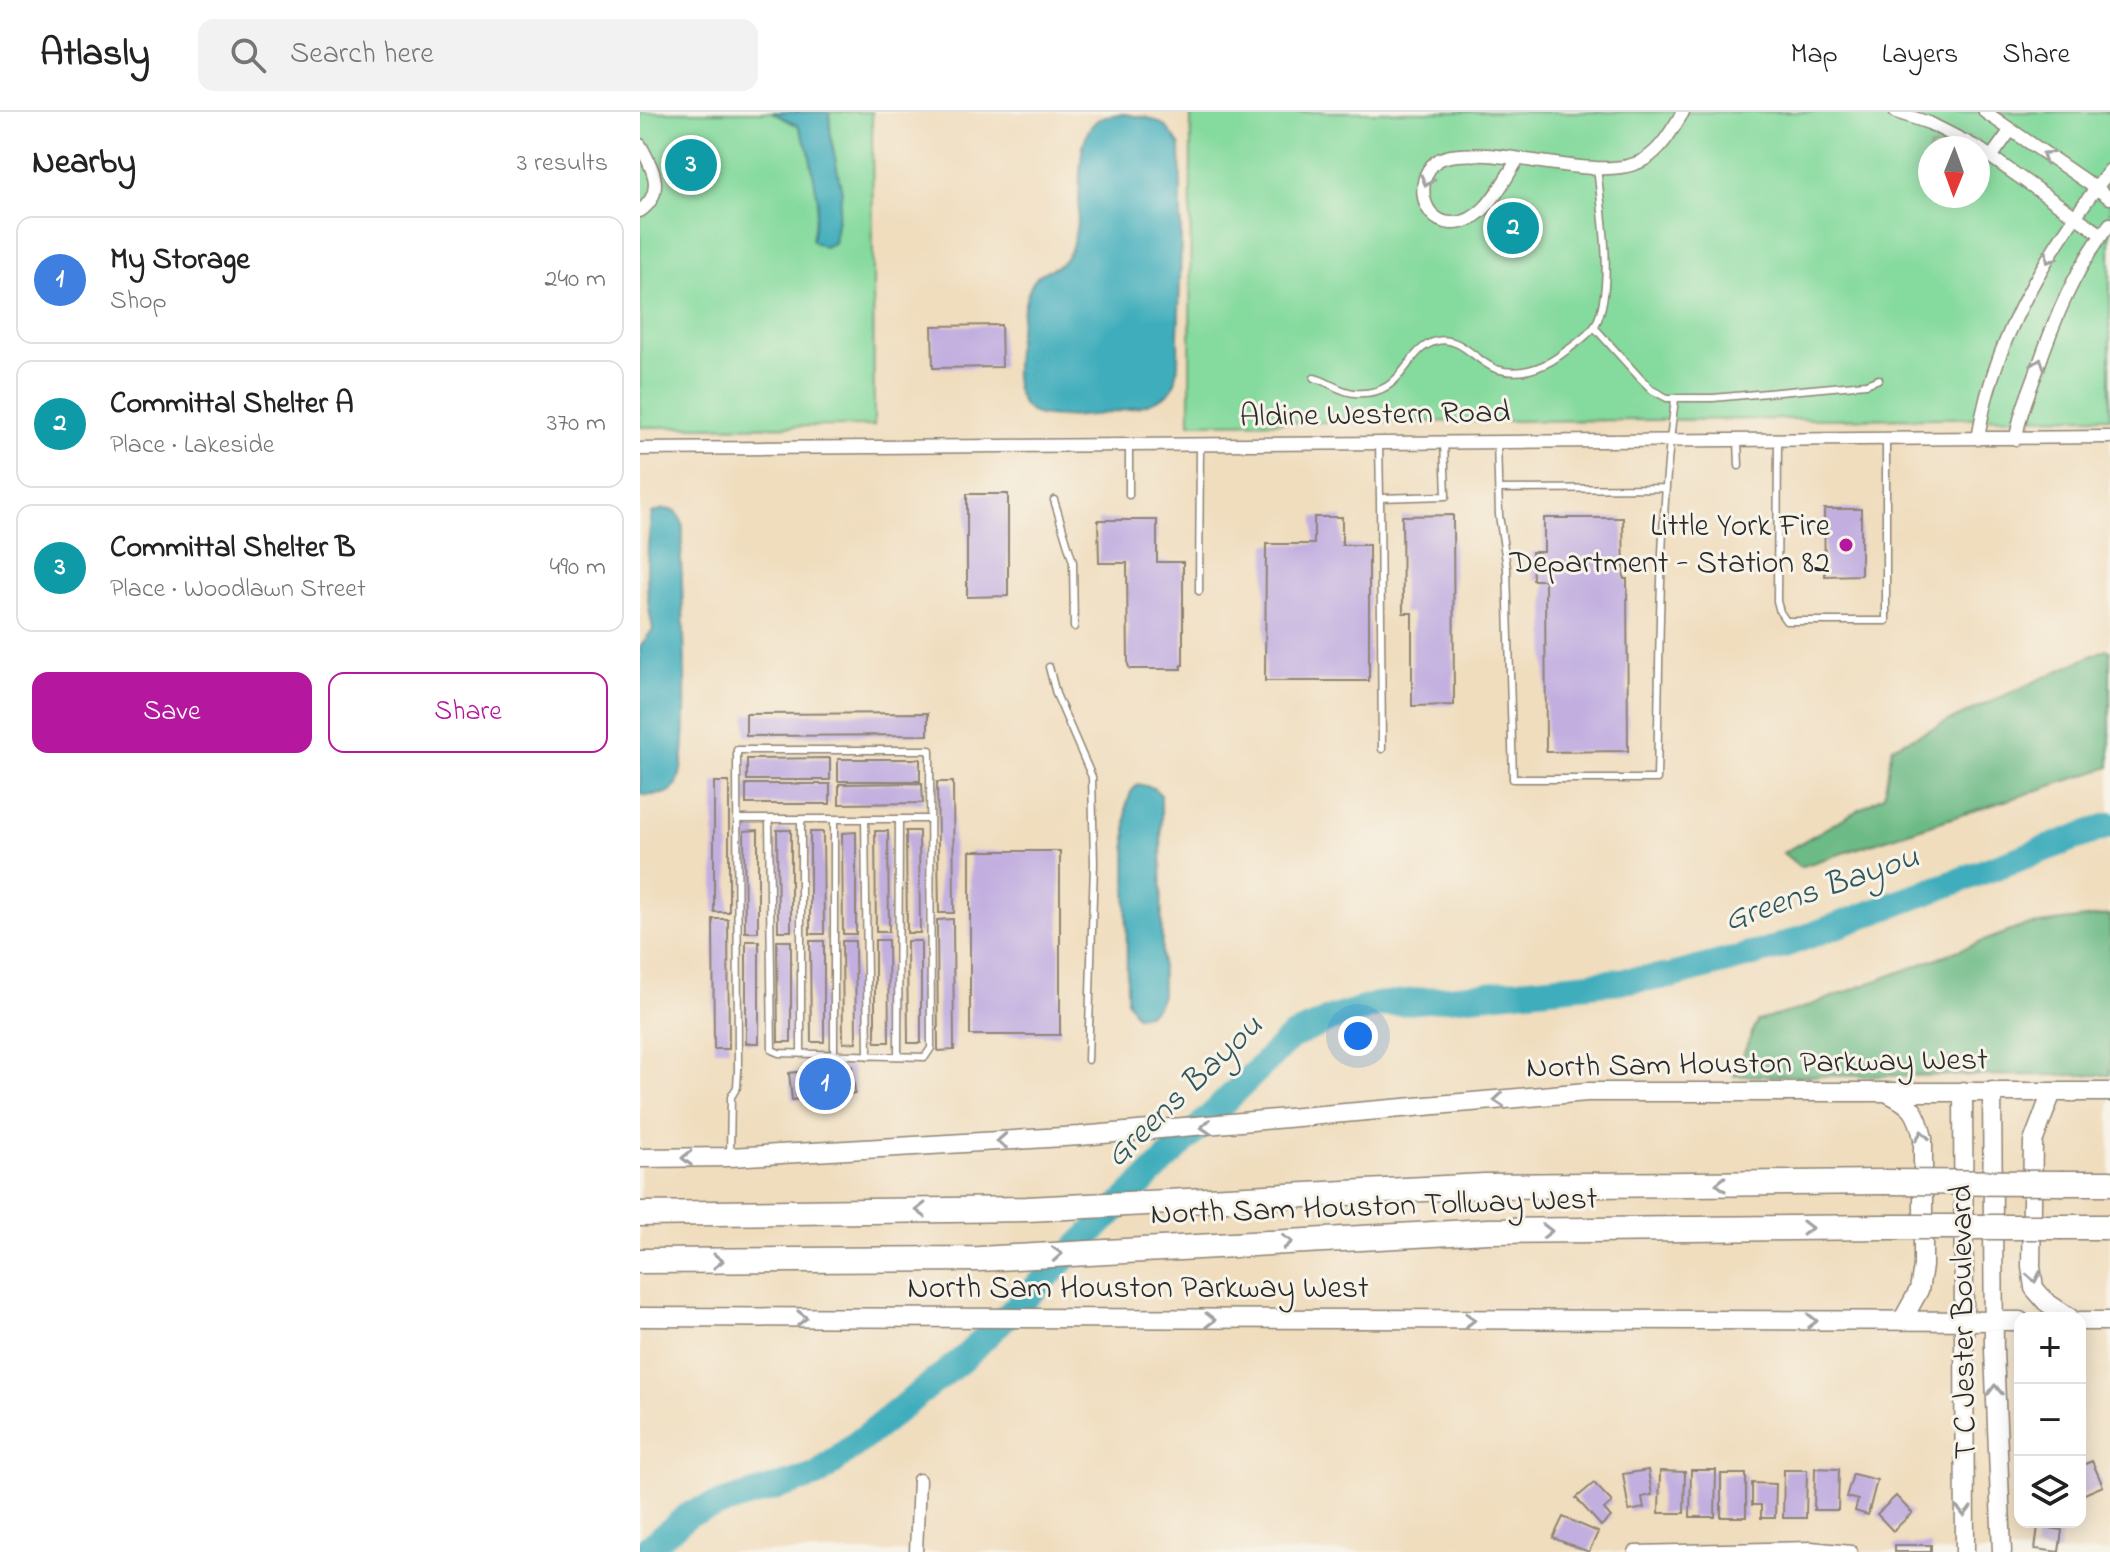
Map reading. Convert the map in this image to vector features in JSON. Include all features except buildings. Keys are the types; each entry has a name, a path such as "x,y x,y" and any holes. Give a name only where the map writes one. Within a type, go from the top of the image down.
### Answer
{"highway":[{"name":"North Sam Houston Tollway West","path":"640,1214 1027,1209 1484,1186 2110,1183"},
{"path":"640,1204 703,1214"},
{"name":"North Sam Houston Tollway West","path":"640,1261 979,1259 1488,1231 2110,1227"}],"main road":[{"name":"T C Jester Boulevard","path":"1963,1091 1965,1552"},
{"name":"T C Jester Boulevard","path":"1992,1091 1994,1321 2002,1552"},
{"name":"North Sam Houston Parkway West","path":"640,1158 730,1157 1080,1136 1587,1092 2110,1092"},
{"path":"1885,1092 1906,1102 1919,1117 1923,1138 1923,1266 1919,1290 1902,1321"},
{"path":"2052,1092 2033,1142 2031,1266 2034,1288 2046,1302 2061,1312"},
{"name":"North Sam Houston Parkway West","path":"640,1317 2014,1321"},
{"path":"2086,1321 2110,1321"}],"street":[{"path":"1518,159 1482,212 1465,221 1448,223 1432,216 1423,197 1424,180 1432,165 1443,157 1466,154 1623,167 1648,158 1683,112"},
{"path":"1896,112 1954,136"},
{"path":"1985,112 2110,198"},
{"path":"2010,131 1992,156 2102,235"},
{"path":"640,145 656,178 653,196 640,211"},
{"path":"1978,439 1993,374 2018,314 2075,216 2110,170"},
{"path":"2016,439 2019,420 2043,351 2073,280 2110,224"},
{"name":"Aldine Western Road","path":"640,449 2110,437"},
{"path":"916,1552 919,1480"},
{"path":"1635,1551 1811,1548 1851,1552"}],"lane":[{"path":"1314,378 1355,393 1378,390 1399,378 1427,345 1444,340 1462,346 1496,368 1512,372 1526,371 1555,359 1594,327 1602,300 1605,230 1597,167"},
{"path":"1594,327 1652,390 1667,398 1713,398 1866,384 1879,379"},
{"path":"1497,440 1507,568 1513,779 1657,779 1668,439 1675,399"},
{"path":"1738,438 1739,466"},
{"path":"1778,438 1777,601 1786,621 1808,622 1886,621 1886,438"},
{"path":"1380,498 1446,496 1444,441"},
{"path":"1379,442 1382,749"},
{"path":"1199,591 1200,443"},
{"path":"1129,444 1129,495"},
{"path":"1499,489 1666,488"},
{"path":"1054,500 1073,562 1074,627"},
{"path":"1049,667 1056,694 1092,777 1094,863 1088,1060"},
{"path":"730,1157 731,1097 737,1087 738,1071 737,750 930,750 931,1048 925,1057 779,1053 772,1050 769,819"},
{"path":"737,819 930,819"},
{"path":"801,819 801,1054"},
{"path":"834,819 834,1055"},
{"path":"865,819 868,1056"},
{"path":"898,1056 899,819"}],"green space":[{"path":"640,112 872,112 874,426 640,427"},
{"path":"1191,112 2110,112 2110,417 1190,423"},
{"path":"2106,649 2110,651 2110,767 1800,867 1783,853 1884,795 1892,747"},
{"path":"2110,915 2110,1075 1734,1076 1757,1021 1800,1009 2024,926"}],"water":[{"path":"772,112 829,112 842,192 834,243 824,247 812,241 818,201 809,151 798,126"},
{"path":"1123,114 1163,124 1180,146 1178,362 1175,383 1163,397 1128,409 1063,417 1033,413 1022,402 1015,376 1018,339 1028,295 1037,277 1063,262 1072,246 1078,216 1082,150 1091,127 1101,118"},
{"path":"664,509 676,511 683,526 684,747 675,787 663,794 640,795 640,647 653,629 647,586 648,542 652,513"},
{"path":"1138,784 1153,788 1161,795 1162,995 1153,1010 1136,1016 1127,1000 1126,807 1131,792"}],"waterway":[{"name":"Greens Bayou","path":"643,1552 691,1513 817,1475 964,1358 1291,1037 1333,1018 1377,1005 1671,976 1776,948 2110,825"}],"place":[{"name":"Committal Shelter B","path":"691,165"},
{"name":"Committal Shelter A","path":"1513,228"},
{"name":"Little York Fire Department - Station 82","path":"1846,545"},
{"name":"My Storage","path":"825,1084"}]}
